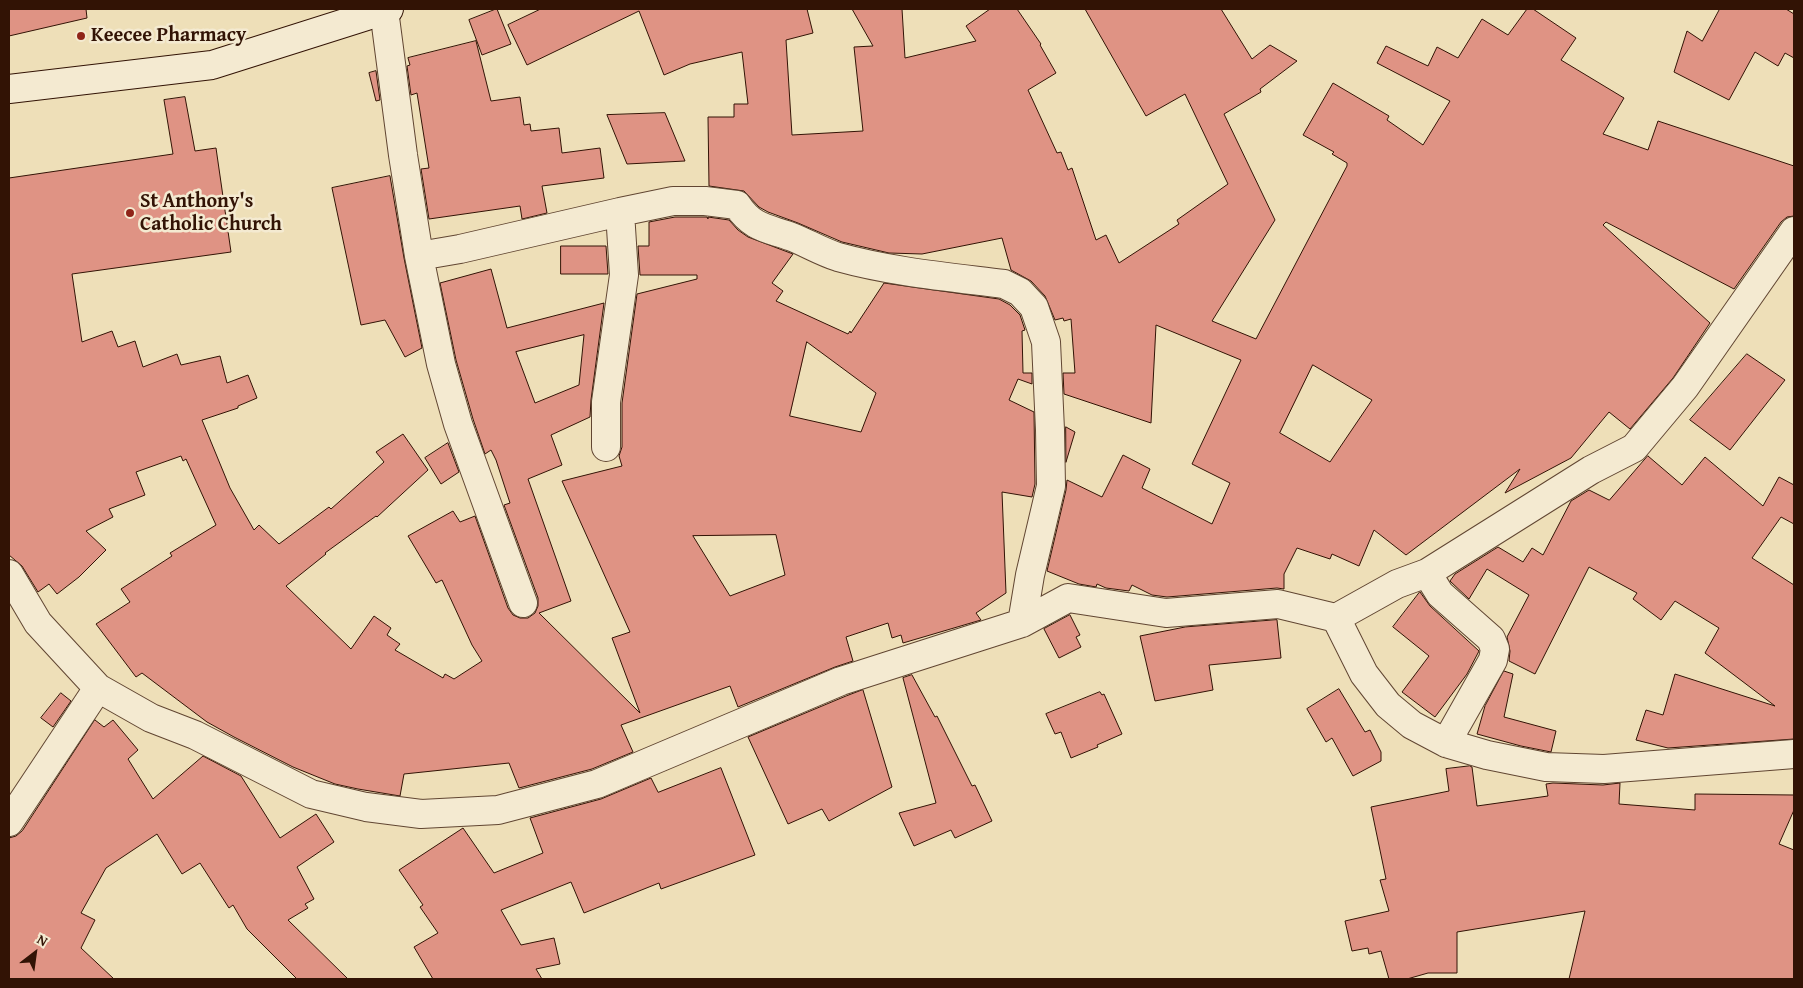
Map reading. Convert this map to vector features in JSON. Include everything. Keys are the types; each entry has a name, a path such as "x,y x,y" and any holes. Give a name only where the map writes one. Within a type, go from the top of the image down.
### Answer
{"street":[{"path":"9,89 212,65 386,9 403,155 419,256 441,364 458,424 524,603"},
{"path":"419,256 469,248 673,201 705,201 737,205 747,219 756,225 792,237 835,256 882,268 1004,284 1020,292 1034,307 1046,342 1051,486 1030,575 1022,624"},
{"path":"606,447 606,402 624,276 620,212"},
{"path":"9,574 38,623 98,688 151,718 195,736 311,794 366,807 420,814 498,810 597,784 841,681 1022,624 1068,598 1166,613 1278,604 1336,618 1397,584 1428,573 1591,470 1634,448 1685,387 1794,231"},
{"path":"1428,573 1440,594 1491,640 1494,649 1493,660 1446,743"},
{"path":"1336,618 1364,674 1388,705 1412,725 1446,743 1487,755 1546,767 1604,769 1794,754"},
{"path":"9,822 98,688"}],"building":[{"path":"9,9 86,9 87,18 9,36"},
{"path":"497,9 511,44 482,55 469,20"},
{"path":"541,9 807,9 813,33 786,40 792,135 863,131 854,47 873,46 852,9 902,9 905,58 976,41 966,26 990,9 1017,9 1041,44 1056,73 1028,90 1057,153 1061,152 1068,170 1072,168 1096,240 1106,235 1119,263 1179,224 1177,220 1228,184 1185,94 1146,116 1085,9 1221,9 1252,59 1270,45 1297,61 1260,89 1261,92 1224,114 1275,220 1212,321 1256,339 1347,166 1347,163 1332,154 1334,152 1303,135 1333,83 1389,116 1387,120 1423,145 1450,101 1377,63 1386,46 1428,66 1437,47 1458,58 1482,19 1508,35 1527,9 1533,9 1576,38 1561,60 1624,98 1603,134 1648,150 1658,121 1794,166 1794,216 1787,217 1781,222 1734,289 1606,222 1603,225 1710,323 1673,378 1630,429 1609,412 1571,458 1505,493 1520,469 1406,555 1374,530 1359,566 1332,554 1330,559 1297,548 1284,574 1284,589 1167,597 1152,595 1132,585 1129,591 1106,588 1097,584 1096,587 1079,584 1047,571 1067,480 1102,497 1123,455 1150,469 1142,488 1212,524 1230,483 1192,464 1241,360 1156,325 1151,423 1064,394 1063,373 1075,373 1071,319 1064,321 1063,318 1055,320 1045,296 1031,281 1011,270 1002,238 922,254 889,253 842,242 768,212 759,207 744,191 709,186 708,117 734,117 734,104 748,104 742,52 690,64 664,75 639,11 527,65 508,25","holes":["1313,365 1372,400 1330,462 1280,433"]},
{"path":"1720,9 1786,9 1794,14 1794,58 1785,53 1778,66 1755,52 1729,100 1674,72 1687,31 1702,41"},
{"path":"476,41 491,101 520,97 524,125 530,124 531,131 559,128 562,153 600,148 604,178 542,186 547,213 522,219 520,206 429,219 421,169 429,168 417,93 411,95 407,66 410,65 408,58"},
{"path":"376,71 380,100 376,101 369,73"},
{"path":"185,97 195,151 216,148 231,252 72,274 82,342 112,331 118,347 135,341 143,367 177,354 181,365 220,356 227,383 248,375 257,398 238,406 238,408 202,420 230,488 254,530 259,525 279,544 329,507 331,509 384,462 376,452 403,434 428,470 377,517 325,553 286,586 351,649 374,616 391,628 387,635 400,644 395,650 443,678 445,674 454,679 482,661 472,645 442,580 436,583 408,536 453,511 460,522 475,516 508,608 513,615 520,618 528,618 535,613 538,606 538,598 504,505 510,503 496,460 491,450 485,454 473,419 456,360 440,283 491,269 507,328 604,303 590,417 551,435 562,465 528,479 571,601 539,613 640,713 612,638 630,632 562,481 622,466 619,456 622,447 622,403 637,294 697,279 697,275 640,275 638,246 649,246 649,222 675,217 707,217 708,219 708,217 729,220 748,237 793,254 772,283 783,291 776,301 848,334 850,331 851,333 884,283 999,299 1010,305 1020,315 1025,330 1022,331 1023,373 1032,373 1032,384 1018,379 1009,400 1034,412 1035,484 1032,497 1002,492 1006,593 976,613 981,620 903,643 901,635 892,638 888,623 846,637 853,661 738,707 730,686 621,725 633,752 592,769 519,788 509,763 404,774 400,796 358,789 335,784 293,767 207,722 142,673 136,677 96,624 130,602 121,589 172,556 170,553 216,525 186,459 183,461 181,456 136,472 145,495 109,509 113,517 86,531 106,550 79,577 57,594 49,584 38,592 22,566 9,555 9,178 173,154 164,100","holes":["584,335 579,385 535,403 516,352","807,342 876,393 861,432 790,416","776,535 785,575 730,596 693,536"]},
{"path":"665,113 685,161 627,164 607,115"},
{"path":"390,176 422,348 405,357 385,320 361,325 332,188"},
{"path":"561,246 606,246 608,274 561,274"},
{"path":"1747,354 1785,380 1730,450 1690,420"},
{"path":"1066,427 1075,432 1066,462"},
{"path":"448,443 459,472 441,484 425,458"},
{"path":"1648,456 1682,485 1705,457 1763,506 1779,477 1794,485 1794,524 1781,517 1752,558 1794,585 1794,739 1668,748 1636,740 1646,710 1663,715 1675,674 1775,706 1705,653 1719,628 1675,601 1661,620 1633,599 1637,593 1589,567 1535,674 1509,661 1510,651 1507,637 1529,595 1487,569 1469,599 1450,581 1455,574 1498,547 1523,562 1532,548 1543,555 1571,501 1589,490 1609,500"},
{"path":"1420,592 1430,606 1479,651 1467,674 1435,717 1402,692 1429,656 1393,627"},
{"path":"1070,615 1080,635 1076,637 1081,647 1059,658 1044,629"},
{"path":"1277,620 1281,658 1209,665 1213,690 1155,701 1140,636 1185,627"},
{"path":"1504,671 1513,674 1504,717 1556,731 1551,752 1477,734 1485,706"},
{"path":"912,675 935,717 937,716 972,786 975,785 992,821 955,838 951,830 914,846 899,813 936,803 903,678"},
{"path":"1339,689 1365,732 1370,730 1381,752 1381,761 1353,776 1332,738 1326,742 1307,709"},
{"path":"863,690 892,787 829,821 822,809 788,824 748,737"},
{"path":"1100,692 1102,695 1104,694 1122,734 1097,745 1098,747 1071,758 1061,732 1055,734 1046,714"},
{"path":"61,693 71,701 53,727 41,718"},
{"path":"95,720 104,727 113,720 138,750 128,759 153,799 203,756 241,776 280,838 316,814 334,842 297,867 314,899 305,904 308,908 288,920 348,979 297,979 247,929 233,905 229,908 200,863 182,874 157,834 106,868 81,913 95,920 81,948 114,979 9,979 9,838 16,836 22,831"},
{"path":"1472,767 1477,806 1548,796 1546,784 1553,783 1603,785 1620,783 1619,804 1695,810 1695,794 1794,795 1794,810 1779,844 1794,850 1794,979 1569,979 1585,911 1457,932 1457,973 1428,973 1407,979 1389,979 1381,951 1369,954 1368,948 1352,951 1345,921 1389,911 1380,880 1386,879 1371,807 1449,791 1446,769"},
{"path":"721,768 755,855 661,889 659,883 584,913 571,882 501,910 521,945 554,938 560,964 536,969 542,979 433,979 414,947 438,933 420,907 423,905 399,870 463,828 494,873 543,853 530,818 601,799 651,778 658,792"}],"place":[{"name":"Keecee Pharmacy","path":"81,36"},
{"name":"St Anthony's Catholic Church","path":"130,213"}]}
